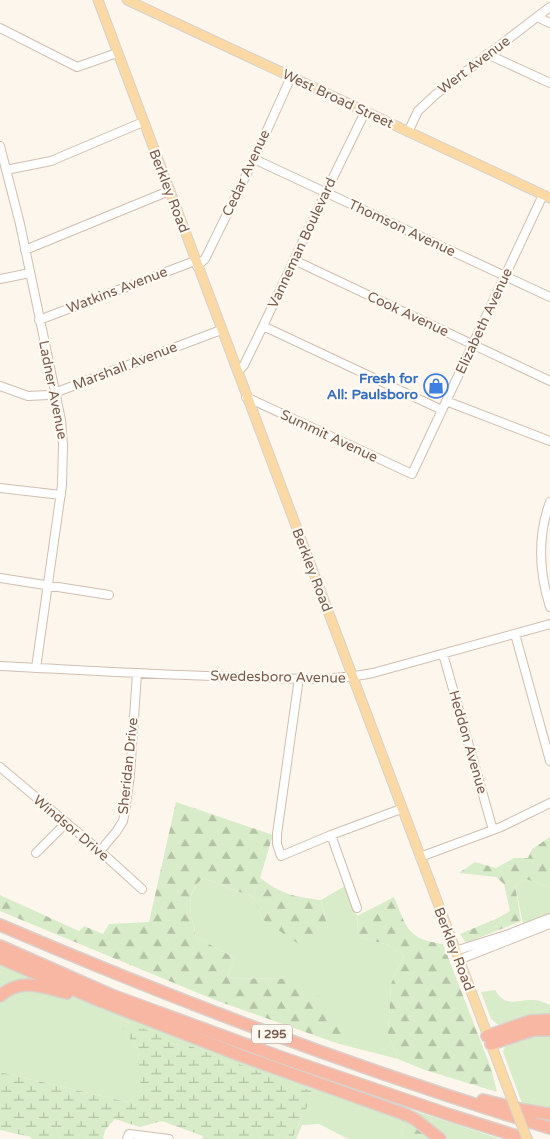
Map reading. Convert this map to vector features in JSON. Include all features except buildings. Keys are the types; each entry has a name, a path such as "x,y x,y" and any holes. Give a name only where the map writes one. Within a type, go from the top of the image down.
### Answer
{"highway":[{"name":"I 295","path":"0,925 203,1009 450,1096 550,1128"},
{"name":"I 295","path":"0,946 111,994 284,1058 450,1115 527,1139"},
{"path":"0,958 98,1000 242,1056 407,1115 440,1139"},
{"path":"0,996 11,987 28,984 98,1000"},
{"path":"203,1009 218,1008 368,1063 460,1094 524,1110 550,1114"},
{"path":"489,1040 530,1021 550,1020"},
{"path":"489,1040 533,1030 550,1030"}],"main road":[{"name":"Berkley Road","path":"98,0 401,809 527,1139"},
{"name":"West Broad Street","path":"127,0 546,197"}],"street":[{"name":"Wert Avenue","path":"408,132 418,111 435,95 550,7"},
{"path":"537,17 550,23"},
{"path":"0,28 77,67 117,53"},
{"path":"487,54 550,83"},
{"name":"Cedar Avenue","path":"196,263 205,259 254,159 291,77"},
{"name":"Vanneman Boulevard","path":"238,372 244,366 365,112"},
{"path":"6,170 51,161 143,122"},
{"name":"Ladner Avenue","path":"0,146 30,272 60,420 63,445 61,495 36,668"},
{"name":"Thomson Avenue","path":"254,159 550,297"},
{"path":"25,250 169,191"},
{"name":"Elizabeth Avenue","path":"412,474 505,276 546,197"},
{"name":"Cook Avenue","path":"294,260 550,380"},
{"name":"Watkins Avenue","path":"40,320 196,263"},
{"path":"0,279 30,272"},
{"path":"263,326 442,410"},
{"name":"Marshall Avenue","path":"0,386 28,396 54,393 221,330"},
{"name":"Summit Avenue","path":"246,397 412,474"},
{"path":"446,401 550,441"},
{"path":"0,488 61,495"},
{"path":"550,502 542,528 540,556 550,607"},
{"path":"0,578 109,595"},
{"name":"Swedesboro Avenue","path":"0,666 137,674 352,678 550,624"},
{"path":"515,634 550,761"},
{"name":"Heddon Avenue","path":"443,654 493,830"},
{"name":"Sheridan Drive","path":"100,851 116,832 123,821 125,812 130,775 137,674"},
{"path":"299,678 276,834 276,844 281,856 401,809"},
{"name":"Windsor Drive","path":"0,767 142,889"},
{"path":"420,857 493,830 550,804"},
{"path":"36,853 66,823"},
{"path":"331,835 357,908"},
{"path":"456,955 550,918"},
{"path":"456,955 550,924"},
{"path":"127,1139 129,1134 169,1139"}],"green space":[{"path":"176,802 273,835 260,878 275,888 289,894 321,900 328,929 303,947 262,919 253,897 203,878 193,891 190,905 196,937 235,958 227,978 287,979 311,986 347,1033 336,1043 215,1000 0,911 0,895 79,931 84,926 103,934 109,924 149,922"},
{"path":"550,837 550,888 526,879 515,885 521,921 466,943 460,934 510,911 504,884 496,877 459,873 475,862 496,868 514,858 528,858 532,849"},
{"path":"203,878 253,897 262,919 328,929 321,900 345,886 357,916 358,937 389,945 404,956 391,984 388,1034 398,1059 336,1043 346,1033 287,979 227,978 235,958 196,937 190,906 193,892"},
{"path":"526,879 550,888 550,915 523,924 515,885"},
{"path":"394,897 402,917 415,935 431,942 443,944 491,1068 497,1092 425,1070 398,1059 388,1034 391,984 404,956 389,945 358,937 357,916"},
{"path":"0,963 49,983 8,984 0,991"},
{"path":"17,989 62,993 108,1008 397,1114 405,1125 401,1139 348,1139 319,1124 302,1125 296,1139 292,1139 303,1116 112,1014 138,1050 142,1091 127,1102 0,1072 0,1000"},
{"path":"495,990 499,996 508,1001 536,1000 550,1005 550,1015 504,1025 497,1024 491,1019 481,992"},
{"path":"111,1013 128,1023 314,1092 292,1139 202,1139 203,1136 162,1121 140,1127 115,1119 105,1130 103,1139 31,1139 31,1137 0,1130 0,1072 127,1102 141,1091 138,1050"},
{"path":"539,1033 550,1033 550,1111 541,1110 522,1103 503,1052 506,1044"},
{"path":"412,1110 500,1139 448,1139"},
{"path":"397,1114 432,1139 401,1139 405,1125"}],"place":[{"name":"Fresh for All: Paulsboro","path":"436,386"}]}
